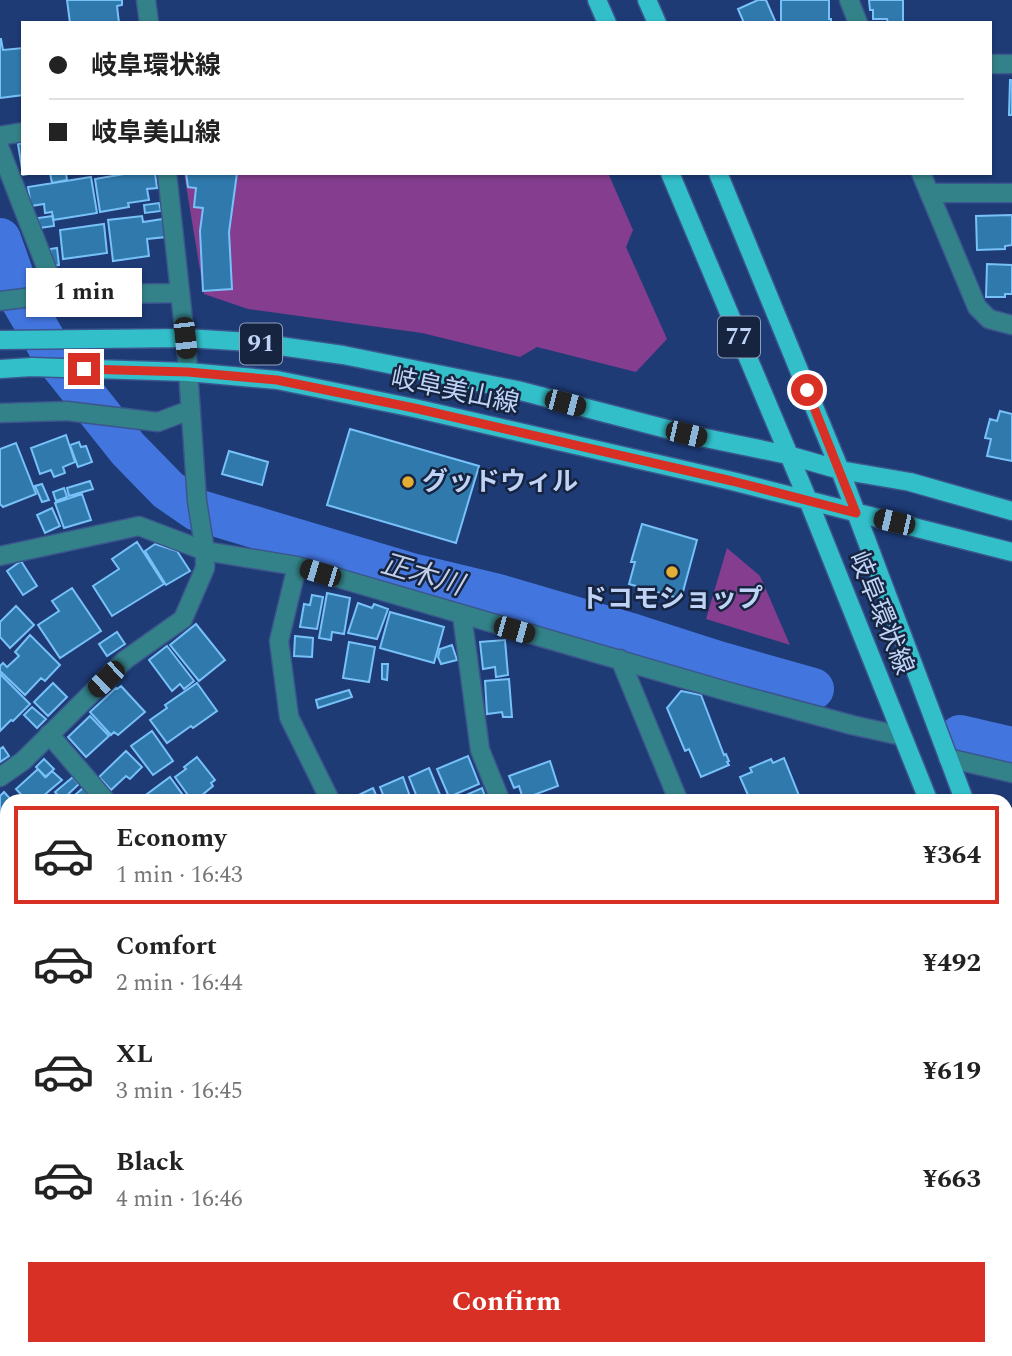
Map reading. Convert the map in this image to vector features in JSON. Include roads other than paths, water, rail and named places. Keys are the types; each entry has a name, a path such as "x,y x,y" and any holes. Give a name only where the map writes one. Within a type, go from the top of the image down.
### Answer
{"main road":[{"path":"597,0 606,21"},
{"path":"647,0 656,21"},
{"name":"岐阜環状線","path":"671,175 808,500 926,794"},
{"name":"岐阜環状線","path":"719,175 840,470 962,794"},
{"name":"岐阜美山線","path":"0,340 185,338 251,342 343,355 517,390 686,434 788,455 840,470 910,482 1012,511"},
{"name":"岐阜美山線","path":"0,369 32,367 188,372 277,380 440,414 732,481 1012,552"}],"street":[{"path":"146,0 149,21"},
{"path":"849,0 857,21"},
{"path":"992,64 1012,64"},
{"path":"0,136 21,132"},
{"path":"0,149 52,295"},
{"path":"0,778 23,761 125,660 183,619 205,568 197,502 185,338 167,175"},
{"path":"922,175 977,307 989,319 1012,325"},
{"path":"929,193 1012,194"},
{"path":"3,300 52,295 179,293"},
{"path":"0,413 67,411 158,422 190,410"},
{"path":"0,556 139,526 205,551 297,566 852,725 902,736"},
{"path":"297,566 279,640 289,717 327,794"},
{"path":"462,615 480,750 498,794"},
{"path":"620,659 676,794"},
{"path":"49,734 100,794"},
{"path":"948,758 1012,774"}],"waterway":[{"name":"正木川","path":"0,239 22,301 54,356 128,449 168,490 197,510 415,575 498,595 813,689"},
{"name":"正木川","path":"960,736 1012,748"}],"place":[{"name":"グッドウィル","path":"408,482"},
{"name":"ドコモショップ","path":"672,572"}]}
